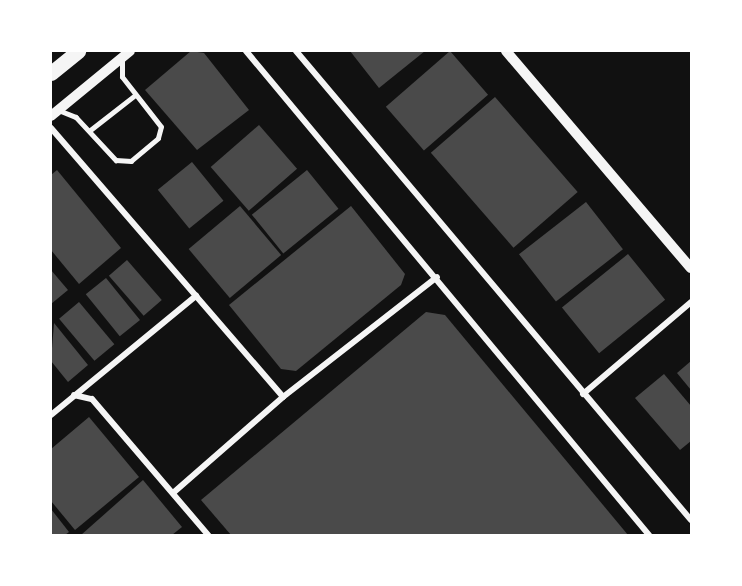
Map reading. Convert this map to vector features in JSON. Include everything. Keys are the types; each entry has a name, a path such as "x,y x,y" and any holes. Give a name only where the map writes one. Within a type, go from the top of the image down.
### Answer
{"main road":[{"path":"51,73 78,51"}],"street":[{"path":"246,51 649,535"},
{"path":"296,51 691,520"},
{"path":"506,51 691,268"},
{"path":"55,113 126,54"},
{"path":"51,128 283,397"},
{"path":"173,493 283,397 436,278"},
{"path":"51,415 196,296"},
{"path":"583,394 691,302"},
{"path":"74,395 92,399 208,535"}],"lane":[{"path":"55,113 76,117 116,160 130,161 162,132 122,77 126,54"},
{"path":"89,131 134,96"}],"building":[{"path":"191,51 204,53 249,110 197,150 145,90"},
{"path":"350,51 425,51 379,88"},
{"path":"450,51 488,95 424,151 386,107"},
{"path":"495,97 578,192 514,248 431,153"},
{"path":"259,125 297,169 249,211 211,167"},
{"path":"192,162 223,201 189,229 158,190"},
{"path":"57,170 121,248 79,284 51,250 51,175"},
{"path":"307,170 338,209 283,254 252,215"},
{"path":"586,202 623,249 556,302 519,254"},
{"path":"240,206 281,255 230,298 189,249"},
{"path":"351,206 405,274 401,285 296,371 281,369 229,305"},
{"path":"628,254 665,300 599,353 562,307"},
{"path":"127,260 162,300 144,316 109,276"},
{"path":"51,270 68,290 51,304"},
{"path":"106,278 140,320 120,336 86,294"},
{"path":"79,302 114,344 94,361 59,319"},
{"path":"426,312 445,315 628,535 231,535 201,500"},
{"path":"54,323 88,365 68,382 51,361"},
{"path":"691,361 691,390 677,373"},
{"path":"664,374 691,406 691,441 680,450 635,398"},
{"path":"89,417 139,477 75,530 51,501 51,449"},
{"path":"143,480 182,527 172,535 81,535"},
{"path":"51,509 69,532 65,535 51,535"}]}
